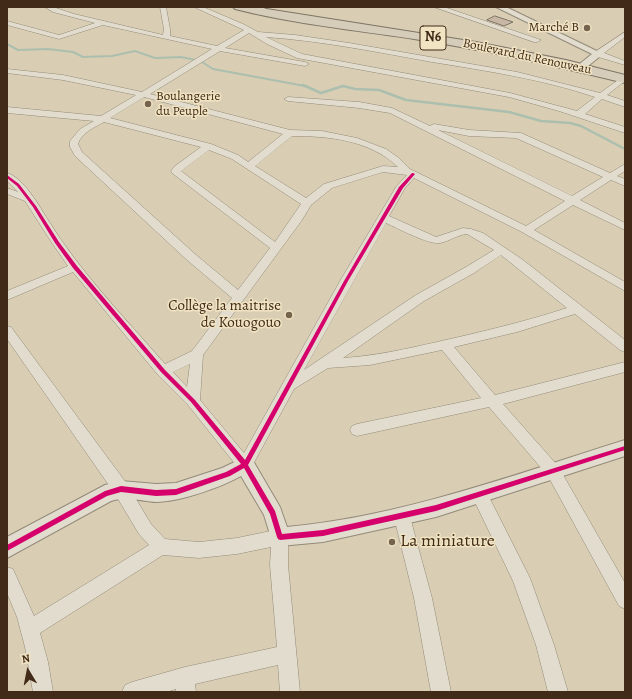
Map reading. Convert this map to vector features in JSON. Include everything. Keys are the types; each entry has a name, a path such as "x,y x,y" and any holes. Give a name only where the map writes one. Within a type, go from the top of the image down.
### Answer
{"highway":[{"name":"N6","path":"239,7 259,8 463,41 583,66"},
{"name":"Boulevard du Renouveau","path":"583,66 625,77"}],"street":[{"path":"50,8 70,7"},
{"path":"163,7 167,28 166,37"},
{"path":"197,7 221,16 295,54 354,67 491,91 579,114 625,130"},
{"path":"437,7 536,40"},
{"path":"500,7 598,54 625,63"},
{"path":"50,8 103,23 217,49 302,64 354,67"},
{"path":"7,23 59,37 103,23"},
{"path":"239,297 190,257 82,158 74,149 73,144 76,137 82,131 217,49 252,32 295,37 475,67 560,84 625,104"},
{"path":"583,66 625,34"},
{"path":"615,41 625,44"},
{"path":"7,71 66,77 143,94 290,133 329,135 371,145 400,162 410,172 526,230 625,287"},
{"path":"579,114 625,77"},
{"path":"288,99 379,107 392,111 422,124 446,139 625,227"},
{"path":"7,110 103,119 219,149 249,166 307,203"},
{"path":"422,124 469,133 518,135 625,183"},
{"path":"249,166 290,133"},
{"path":"208,146 176,171 276,248"},
{"path":"526,230 625,167"},
{"path":"163,371 197,354 298,218 307,203 318,192 328,186 383,170 410,172"},
{"path":"7,548 106,494 121,489 156,493 176,492 228,474 245,465 346,280 410,172"},
{"path":"7,176 18,185 30,200 43,219 56,243 74,267 163,371 193,400 245,465 273,513 280,536 280,565 290,692"},
{"path":"7,191 30,200"},
{"path":"384,218 435,240 440,240 461,231 470,232 501,250 625,347"},
{"path":"290,385 326,364 420,298 470,270 501,250"},
{"path":"7,296 74,267"},
{"path":"326,364 359,363 445,345 578,309"},
{"path":"7,330 121,489 144,529 161,547"},
{"path":"445,345 553,471 625,600"},
{"path":"193,400 197,354"},
{"path":"357,430 493,401 625,367"},
{"path":"30,629 161,547 199,550 222,548 280,536 323,533 402,517 436,508 624,450"},
{"path":"479,494 521,578 545,645 558,692"},
{"path":"402,517 423,598 441,692"},
{"path":"7,575 25,613 30,629 43,692"},
{"path":"132,692 186,685 287,654"}],"building":[{"path":"495,16 513,22 504,26 487,20"}],"waterway":[{"path":"7,44 18,50 48,49 73,52 83,57 112,56 135,51 155,58 181,57 202,62 213,69 305,86"},
{"path":"303,85 321,93 343,86 355,89 379,90 406,100 509,112 541,121 570,123 581,126 625,149"}],"cycle path":[{"path":"7,176 18,185 35,207 57,243 75,267 163,371 193,401 245,465 346,281 401,187 413,174"},
{"path":"7,548 105,494 121,489 156,493 176,492 228,474 245,465 273,513 280,537 323,533 436,508 625,448"}],"place":[{"name":"Marché B","path":"587,28"},
{"name":"Boulangerie du Peuple","path":"148,104"},
{"name":"Collège la maitrise de Kouogouo","path":"289,315"},
{"name":"La miniature","path":"392,542"}]}
